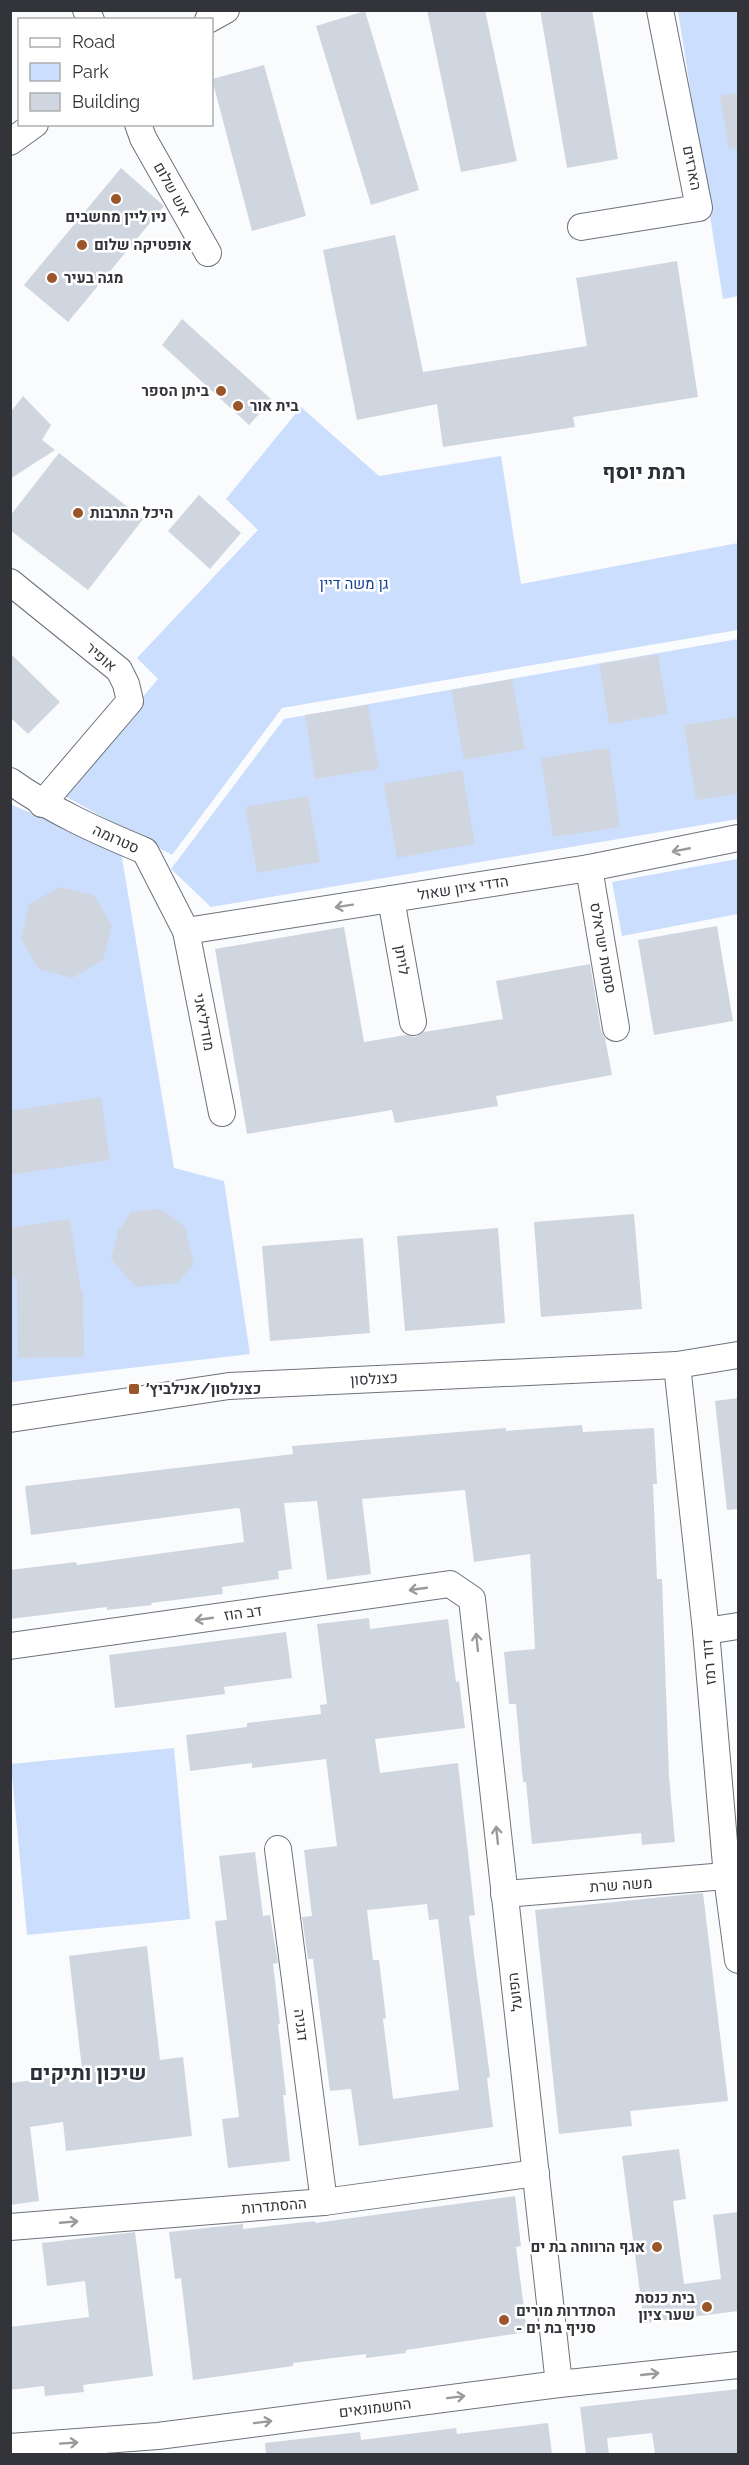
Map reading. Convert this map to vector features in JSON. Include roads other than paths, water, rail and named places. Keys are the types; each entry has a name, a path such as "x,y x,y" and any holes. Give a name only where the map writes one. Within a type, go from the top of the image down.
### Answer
{"street":[{"path":"212,18 226,10"},
{"name":"הארזים","path":"581,227 699,208 660,10"},
{"path":"10,142 32,126"},
{"name":"אש שלום","path":"139,126 143,138 208,253"},
{"name":"אופיר","path":"10,582 118,670 126,684 130,701 42,804"},
{"name":"סטרומה","path":"10,781 42,804 101,833 145,851 186,931"},
{"name":"הדדי ציון שאול","path":"186,931 589,868 738,838"},
{"name":"סמטת ישראלס","path":"589,868 616,1028"},
{"name":"לויתן","path":"391,899 413,1022"},
{"name":"מודיליאני","path":"186,931 222,1113"},
{"name":"כצנלסון","path":"10,1419 229,1386 677,1365 738,1355"},
{"name":"דוד רמז","path":"677,1365 733,1876 738,1960"},
{"name":"דב הוז","path":"10,1646 450,1584 472,1599"},
{"name":"הפועל","path":"472,1599 559,2384"},
{"path":"706,1631 738,1626"},
{"name":"דגניה","path":"278,1849 324,2202"},
{"name":"משה שרת","path":"504,1894 733,1876"},
{"name":"ההסתדרות","path":"10,2227 324,2202 536,2173"},
{"name":"החשמונאים","path":"10,2447 158,2436 559,2384 738,2365"}],"place":[{"name":"ניו ליין מחשבים","path":"116,199"},
{"name":"אופטיקה שלום","path":"82,245"},
{"name":"מגה בעיר","path":"52,278"},
{"name":"ביתן הספר","path":"221,391"},
{"name":"בית אור","path":"238,406"},
{"name":"היכל התרבות","path":"78,513"},
{"name":"כצנלסון/אנילביץ׳","path":"134,1389"},
{"name":"אגף הרווחה בת ים","path":"657,2247"},
{"name":"בית כנסת שער ציון","path":"707,2307"},
{"name":"הסתדרות מורים - סניף בת ים","path":"504,2320"}],"district":[{"name":"רמת יוסף","path":"644,471"},
{"name":"שיכון ותיקים","path":"88,2072"}],"park label":[{"name":"גן משה דיין","path":"354,584"}]}
